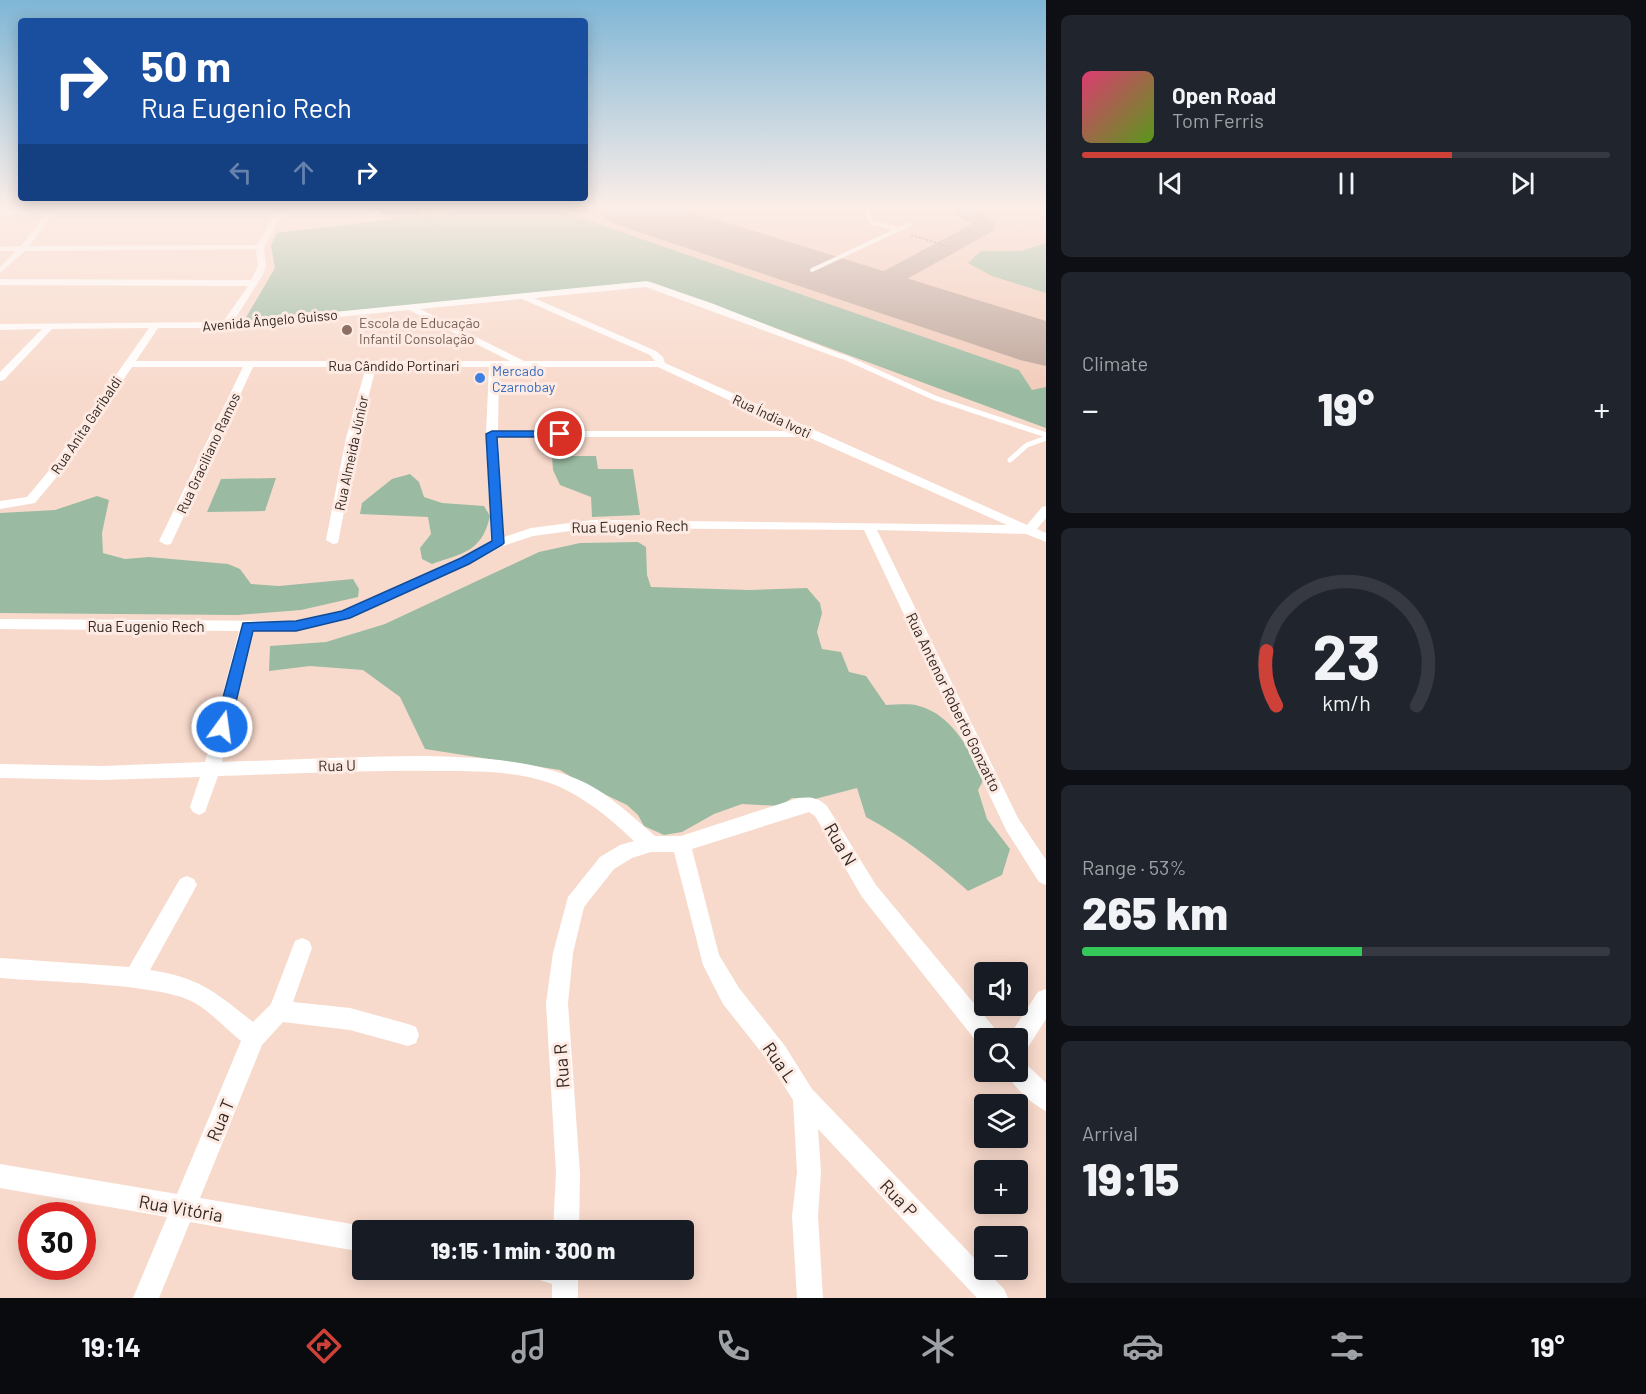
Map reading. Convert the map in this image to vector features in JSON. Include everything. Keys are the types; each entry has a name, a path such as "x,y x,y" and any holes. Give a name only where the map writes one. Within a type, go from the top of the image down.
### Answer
{"street":[{"path":"226,325 260,270"},
{"path":"0,282 253,283"},
{"name":"Avenida Ângelo Guisso","path":"0,327 226,325 647,285 708,305 844,357"},
{"name":"Rua Índia Ivoti","path":"522,296 653,353 660,359 660,364 1040,537"},
{"path":"410,307 523,363"},
{"name":"Rua Anita Garibaldi","path":"2,505 31,500 51,476 155,326"},
{"path":"0,378 49,327"},
{"name":"Rua Cândido Portinari","path":"128,364 371,366 523,363 660,364"},
{"path":"494,364 492,434 498,543"},
{"name":"Rua Graciliano Ramos","path":"166,541 249,365"},
{"name":"Rua Almeida Júnior","path":"333,540 352,438 371,366"},
{"path":"492,434 811,434"},
{"path":"1040,537 1046,510"},
{"name":"Rua Eugenio Rech","path":"0,624 296,626 345,615 465,561 498,543 531,532 593,524 869,525 1040,537"},
{"name":"Rua Antenor Roberto Gonzatto","path":"869,525 1012,824 1046,876"},
{"path":"199,807 212,768 248,626"},
{"name":"Rua U","path":"0,771 102,772 392,763 467,764 522,769 573,785 615,812 651,844"},
{"name":"Rua N","path":"575,903 607,863 627,851 651,844 681,844 798,806 812,804 822,811 869,891 980,1028"},
{"name":"Rua L","path":"681,844 710,958 731,996 777,1054 804,1097 809,1172 805,1228 810,1298"},
{"path":"134,978 187,885"},
{"name":"Rua R","path":"566,1220 568,1173 557,1003 566,942 575,903"},
{"name":"Rua T","path":"146,1298 254,1037 279,1011 302,948"},
{"path":"0,969 134,978 177,985 202,995 254,1037"},
{"path":"1028,1028 1046,1000"},
{"path":"279,1011 350,1019 408,1035"},
{"path":"1028,1082 1046,1099"},
{"name":"Rua P","path":"804,1097 995,1298"},
{"name":"Rua Vitória","path":"0,1176 352,1237"}],"lane":[{"path":"844,357 935,398 1046,437"},
{"path":"1010,460 1027,445 1046,437"}],"shaded area":[{"path":"274,270 1046,270 1046,428 651,282 244,321"}],"green space":[{"path":"274,270 730,270 1019,370 1032,390 1046,387 1046,428 651,282 244,321"},
{"path":"980,270 1046,270 1046,293 992,276"},
{"path":"552,456 596,456 598,469 633,469 640,515 592,517 591,497 560,485 553,470"},
{"path":"410,474 419,482 424,497 442,503 484,506 490,516 482,537 476,544 462,553 432,564 422,559 420,548 431,534 428,517 360,514 362,503 392,479"},
{"path":"276,478 265,511 207,512 221,479"},
{"path":"97,496 109,500 102,533 103,553 125,559 149,557 228,564 240,569 251,584 279,586 353,579 359,589 358,597 301,610 237,615 0,613 0,513 55,510"},
{"path":"638,542 646,547 647,575 651,587 749,590 807,588 820,603 822,613 817,632 822,649 841,652 849,672 866,676 886,705 911,705 930,710 941,717 959,735 984,779 978,790 987,819 1010,849 1002,875 968,891 919,851 866,817 857,788 815,799 792,798 780,806 742,804 714,814 682,832 664,835 644,826 638,815 627,805 560,770 425,749 400,697 363,670 310,666 269,671 270,646 326,642 385,624 539,552 580,543"}],"taxiway":[{"path":"839,278 867,282 889,279 906,270"}],"runway":[{"path":"814,270 1046,344"}],"place":[{"name":"Escola de Educação Infantil Consolação","path":"347,330"},
{"name":"Mercado Czarnobay","path":"480,378"}],"route":[{"path":"222,727 248,626 296,626 345,615 465,561 498,543 492,434 560,434"}]}
